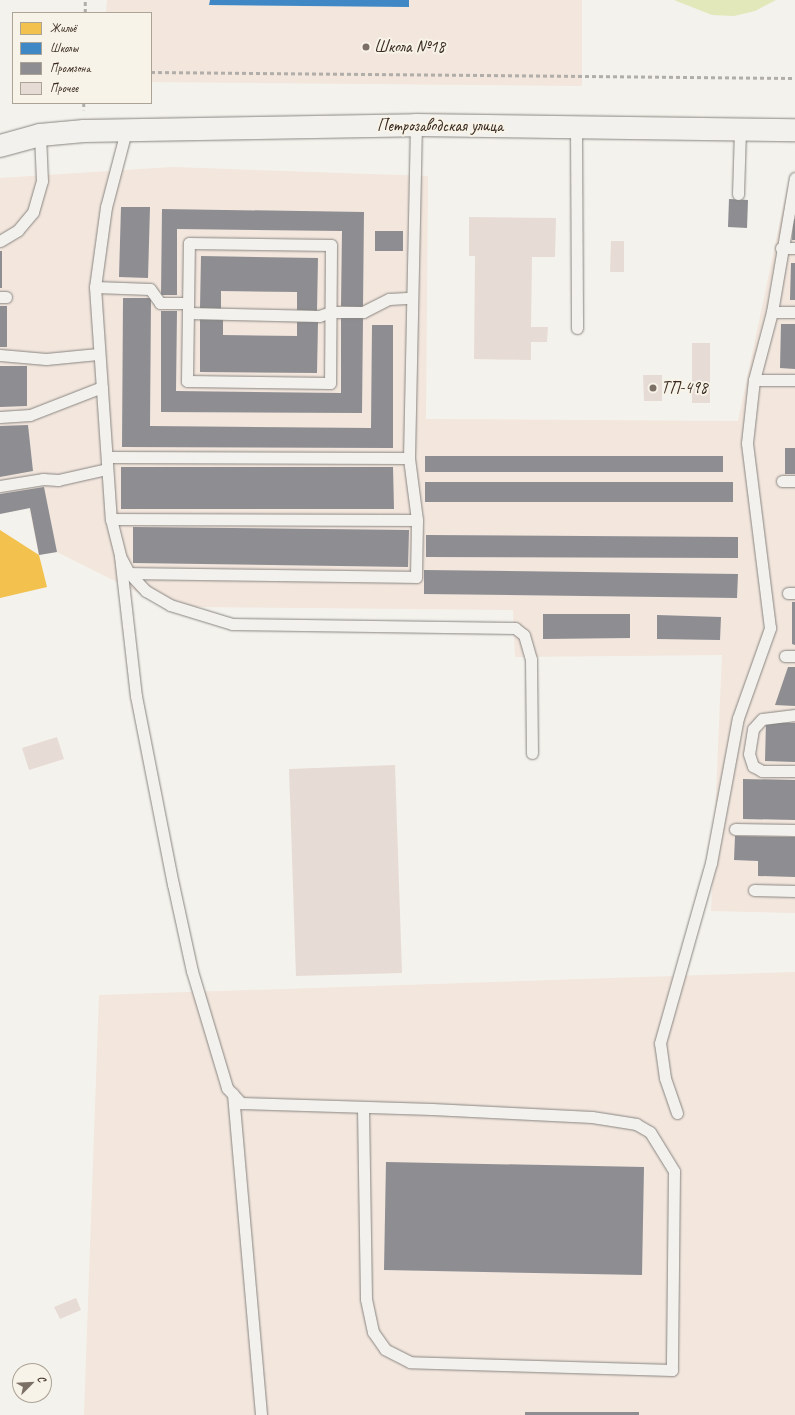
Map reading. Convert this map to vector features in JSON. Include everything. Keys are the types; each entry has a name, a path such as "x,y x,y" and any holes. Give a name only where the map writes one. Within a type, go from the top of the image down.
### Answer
{"street":[{"name":"Петрозаводская улица","path":"0,146 40,135 84,131 416,125 795,130"}],"lane":[{"path":"129,574 416,577 416,520 409,458 411,298 416,125"},
{"path":"576,128 577,328"},
{"path":"738,194 740,130"},
{"path":"126,131 106,207 96,287 98,354 112,519 120,556 136,696 173,884 192,971 227,1088 241,1103 362,1107 592,1117 636,1124 650,1132 674,1171 672,1370 410,1362 385,1348 373,1332 366,1299 362,1107"},
{"path":"0,241 18,230 33,212 42,181 40,135"},
{"path":"677,1113 665,1078 660,1043 711,863 738,718 770,628 747,443 754,380 772,312 781,248 795,178"},
{"path":"189,243 331,245 330,383 187,381 188,308 189,243"},
{"path":"781,248 795,248"},
{"path":"96,287 150,289 160,303 188,308 319,316 330,312 364,312 390,299 411,298"},
{"path":"772,312 795,312"},
{"path":"0,355 46,359 98,354"},
{"path":"754,380 795,380"},
{"path":"0,416 30,415 102,387"},
{"path":"107,457 409,458"},
{"path":"0,486 43,479 58,480 107,469"},
{"path":"782,481 795,481"},
{"path":"112,519 416,520"},
{"path":"120,556 129,574 146,591 170,605 232,624 515,628 524,635 531,659 532,753"},
{"path":"795,715 762,719 753,729 749,754 753,766 762,771 795,772"},
{"path":"735,829 795,830"},
{"path":"754,890 795,891"},
{"path":"233,1094 244,1189 261,1415"}],"path":[{"path":"85,0 85,12"},
{"path":"152,72 795,78"}],"shaded area":[{"name":"Школа №18","path":"107,0 582,0 582,86 152,82 152,12 106,12"},
{"path":"172,167 428,176 426,419 738,421 787,188 795,189 795,913 711,911 722,655 515,657 513,610 196,607 151,599 57,552 39,555 29,508 0,514 0,178"},
{"path":"795,972 795,1415 84,1415 99,995"}],"green space":[{"path":"674,0 776,0 755,11 734,16 712,15"}],"building: Жильё":[{"path":"0,530 39,555 47,587 0,598"}],"building: Школы":[{"path":"210,0 409,0 409,7 209,5"}],"building: Промзона":[{"path":"729,199 748,200 747,228 728,227"},
{"path":"121,207 150,207 148,278 119,277"},
{"path":"162,209 364,212 363,307 341,306 342,231 177,229 177,295 161,295"},
{"path":"793,219 795,219 795,240 792,240"},
{"path":"375,231 403,231 403,251 375,251"},
{"path":"0,251 2,251 2,288 0,288"},
{"path":"201,256 318,258 317,311 297,310 297,292 221,291 221,309 200,308"},
{"path":"791,263 795,263 795,300 790,300"},
{"path":"123,298 151,298 150,426 371,428 372,325 393,325 393,448 122,447"},
{"path":"0,306 7,306 7,347 0,347"},
{"path":"161,311 177,311 176,391 341,393 341,318 363,318 362,413 161,412"},
{"path":"200,318 223,318 223,335 297,336 297,322 318,322 317,373 200,372"},
{"path":"781,324 795,324 795,369 780,368"},
{"path":"0,366 27,366 27,406 0,407"},
{"path":"28,425 33,471 0,477 0,426"},
{"path":"785,448 795,448 795,474 785,474"},
{"path":"425,456 723,456 723,472 425,472"},
{"path":"121,467 393,467 394,509 121,509"},
{"path":"425,482 733,482 733,502 425,502"},
{"path":"44,487 57,552 39,555 30,508 0,514 0,494"},
{"path":"133,527 409,530 408,567 133,563"},
{"path":"426,535 738,537 738,558 426,557"},
{"path":"424,570 738,574 737,598 424,594"},
{"path":"792,602 795,602 795,645 792,644"},
{"path":"543,614 630,614 630,638 543,639"},
{"path":"657,615 721,617 720,640 657,639"},
{"path":"788,667 795,667 795,706 775,705"},
{"path":"766,722 795,723 795,762 765,761"},
{"path":"743,779 795,780 795,820 743,819"},
{"path":"735,836 795,837 795,877 758,876 758,861 734,860"},
{"path":"386,1162 644,1167 642,1275 384,1270"},
{"path":"525,1412 639,1412 639,1415 525,1415"}],"building: Прочее":[{"path":"469,217 556,218 555,257 532,257 531,327 548,327 547,342 531,342 531,360 474,359 475,256 469,256"},
{"path":"611,241 624,241 624,272 610,272"},
{"path":"692,343 710,343 710,403 692,403"},
{"name":"ТП-498","path":"643,375 662,375 662,401 644,401"},
{"path":"57,737 64,759 29,770 22,748"},
{"path":"395,765 402,973 296,976 289,769"},
{"path":"76,1298 81,1310 60,1319 54,1307"}],"place":[{"name":"Школа №18","path":"366,47"},
{"name":"ТП-498","path":"653,388"}]}
